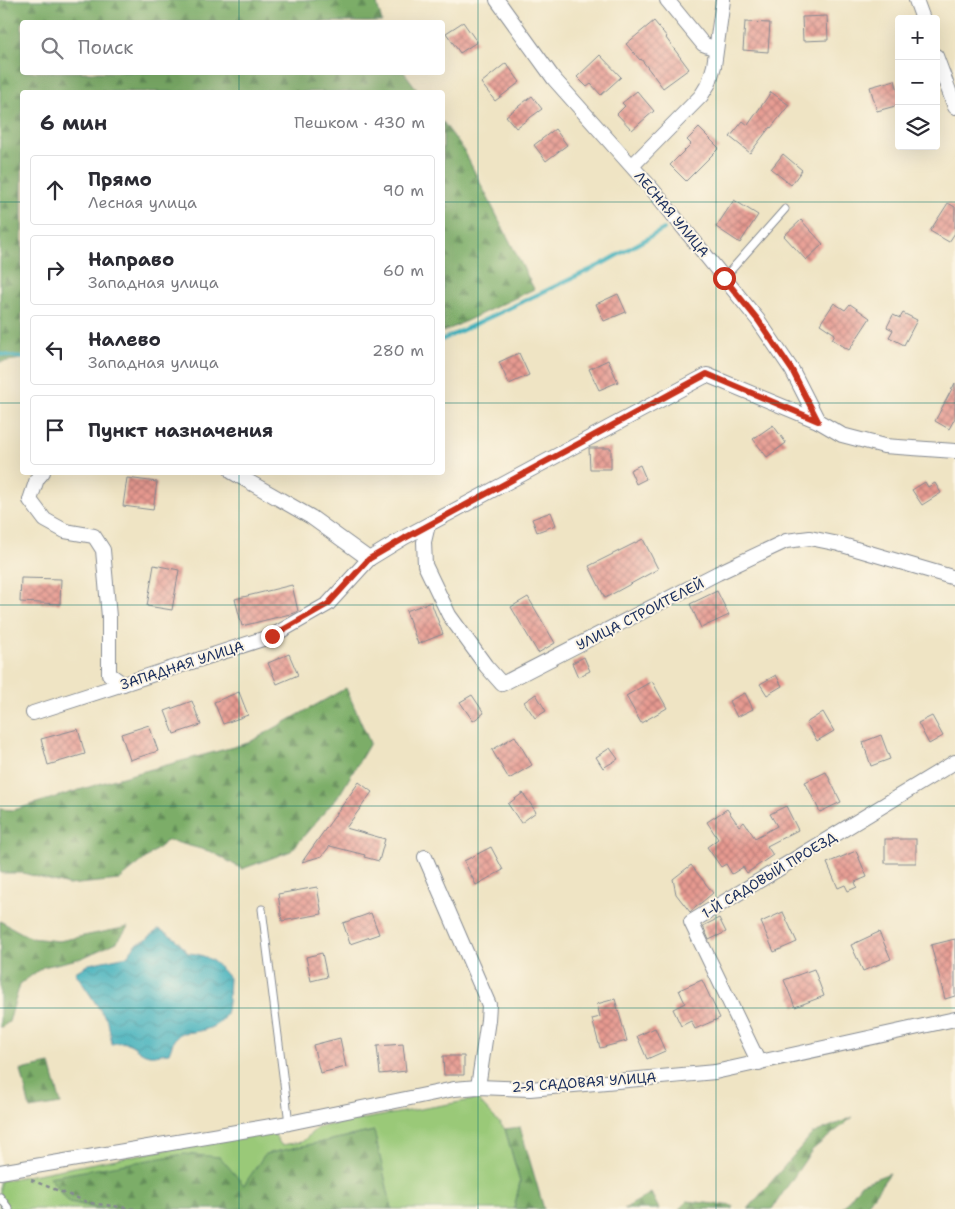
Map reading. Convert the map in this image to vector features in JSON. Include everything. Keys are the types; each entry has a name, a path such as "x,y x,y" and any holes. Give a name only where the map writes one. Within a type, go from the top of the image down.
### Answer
{"street":[{"name":"ЛЕСНАЯ УЛИЦА","path":"497,0 554,79 632,166 758,320 792,370 818,421"},
{"path":"667,0 703,44 716,49"},
{"path":"632,166 701,96 709,83 714,66 723,0"},
{"path":"916,0 922,15"},
{"path":"937,60 955,107"},
{"name":"ЗАПАДНАЯ УЛИЦА","path":"34,712 272,636 328,604 369,559 707,374 818,421"},
{"path":"818,421 842,435 884,446 955,451"},
{"path":"40,475 37,479 30,500 45,520 65,532 94,536 103,550 108,617 108,674 123,684"},
{"path":"237,475 311,517 369,559"},
{"name":"УЛИЦА СТРОИТЕЛЕЙ","path":"428,525 424,542 425,565 449,615 486,666 502,684 718,573 786,541 810,538 839,544 955,578"},
{"name":"1-Й САДОВЫЙ ПРОЕЗД","path":"759,1063 691,922 955,762"},
{"path":"425,858 489,1005 478,1087"},
{"name":"2-Я САДОВАЯ УЛИЦА","path":"3,1172 289,1123 454,1089 478,1087 530,1088 715,1072 955,1019"}],"lane":[{"path":"724,278 785,209"},
{"path":"262,909 289,1123"},
{"path":"0,1197 9,1209"}],"path":[{"path":"3,1172 90,1203 135,1209"}],"green space":[{"path":"0,0 376,0 381,20 20,20 20,75 406,75 418,90 20,90 20,359 0,362"},
{"path":"445,125 463,149 534,289 445,331"},
{"path":"346,688 370,743 340,794 291,851 242,869 212,852 168,840 119,880 68,885 23,873 0,873 0,809 14,810 115,779 248,743"},
{"path":"0,921 31,938 59,941 128,927 117,942 82,958 43,967 20,984 9,1022 0,1028"},
{"path":"50,1064 61,1104 30,1109 21,1070"},
{"path":"477,1099 505,1129 520,1182 514,1209 392,1209 374,1131 266,1154 244,1186 69,1202 103,1209 0,1209 0,1181 200,1143 273,1132 281,1145 302,1142 318,1127"},
{"path":"853,1117 812,1150 772,1209 748,1209 812,1134"},
{"path":"520,1127 544,1209 514,1209 520,1182 505,1129"},
{"path":"374,1131 392,1209 103,1209 69,1202 49,1177 184,1154 220,1157 244,1185 265,1154"},
{"path":"890,1173 864,1209 842,1209 861,1184"},
{"path":"651,1193 659,1209 624,1209"},
{"path":"687,1201 733,1206 733,1209 679,1209"}],"water":[{"path":"159,929 175,938 188,953 207,957 220,968 229,978 228,1002 227,1010 220,1022 201,1031 181,1033 174,1040 169,1053 151,1055 129,1044 112,1044 108,1022 75,972 89,964 127,956 136,944 145,940"}],"building":[{"path":"827,16 828,40 803,41 802,17"},
{"path":"654,21 689,69 663,88 641,59 626,44"},
{"path":"463,22 477,42 460,53 446,33"},
{"path":"745,22 770,23 768,52 743,50"},
{"path":"600,55 621,77 601,95 591,84 587,87 577,77"},
{"path":"506,63 520,82 495,101 481,83"},
{"path":"895,80 895,106 877,111 870,87"},
{"path":"637,91 654,111 632,130 617,114 625,106 622,103"},
{"path":"771,92 789,105 750,153 730,137 743,121 748,125"},
{"path":"532,96 542,109 516,128 506,116"},
{"path":"699,128 719,148 686,181 670,165 691,144 687,140"},
{"path":"555,129 567,145 546,161 534,145"},
{"path":"783,154 802,170 791,185 771,169"},
{"path":"734,200 758,215 740,243 716,227"},
{"path":"948,203 955,207 955,233 949,242 930,231"},
{"path":"801,220 823,244 806,260 784,236"},
{"path":"618,294 626,312 604,321 596,304"},
{"path":"834,303 845,310 850,304 870,318 849,350 832,339 835,334 820,324"},
{"path":"903,313 917,320 904,345 889,337 893,330 887,327 893,315 900,318"},
{"path":"519,353 529,375 509,384 499,362"},
{"path":"608,360 618,382 599,390 589,369"},
{"path":"955,383 955,418 949,429 935,421"},
{"path":"773,425 786,443 767,457 753,439"},
{"path":"589,448 611,448 611,469 590,469"},
{"path":"640,465 646,479 636,484 630,470"},
{"path":"127,478 157,482 153,510 123,506"},
{"path":"925,482 928,487 935,483 941,493 922,505 912,490"},
{"path":"551,512 556,525 537,532 532,519"},
{"path":"643,539 658,569 605,598 589,566"},
{"path":"154,565 179,570 172,610 147,606"},
{"path":"21,578 61,579 60,604 20,602"},
{"path":"292,585 298,611 242,626 235,599"},
{"path":"717,591 729,615 701,628 690,604"},
{"path":"528,597 555,643 538,653 511,607"},
{"path":"431,602 443,634 418,644 406,611"},
{"path":"289,654 298,675 277,684 268,663"},
{"path":"584,657 590,671 578,677 572,663"},
{"path":"776,675 782,686 767,695 760,684"},
{"path":"652,681 667,708 641,723 626,696"},
{"path":"239,692 248,715 223,724 214,702"},
{"path":"745,693 753,709 737,717 729,701"},
{"path":"536,694 546,711 535,718 524,702"},
{"path":"472,695 484,713 473,721 460,702"},
{"path":"192,701 201,725 174,734 165,711"},
{"path":"823,712 834,731 817,741 806,723"},
{"path":"932,716 943,736 929,744 918,723"},
{"path":"149,725 158,751 130,760 121,734"},
{"path":"78,729 85,754 48,765 41,739"},
{"path":"881,735 890,759 871,766 863,742"},
{"path":"515,736 532,765 509,779 492,750"},
{"path":"610,748 618,759 603,768 596,757"},
{"path":"826,772 841,802 820,812 805,782"},
{"path":"359,782 372,792 346,828 385,839 379,861 364,857 365,855 330,846 322,856 302,862"},
{"path":"523,793 536,812 521,823 508,804"},
{"path":"786,806 798,830 767,846 773,855 747,873 743,867 732,874 726,864 721,867 707,847 718,839 707,822 727,809 739,826 744,822 755,838 777,826 770,814"},
{"path":"885,839 916,839 916,863 885,863"},
{"path":"491,847 503,870 476,885 464,861"},
{"path":"856,851 867,877 855,882 857,887 848,891 845,885 838,888 827,863"},
{"path":"691,865 713,893 690,912 676,894 673,879"},
{"path":"317,887 322,914 282,921 278,894"},
{"path":"783,912 797,942 774,952 761,922"},
{"path":"371,913 379,934 350,944 343,923"},
{"path":"719,918 726,932 709,940 703,926"},
{"path":"879,932 891,959 863,971 851,945"},
{"path":"955,939 955,996 945,999 931,945"},
{"path":"322,953 327,977 311,981 306,957"},
{"path":"814,969 824,996 795,1007 784,980"},
{"path":"702,980 720,1018 695,1029 691,1021 681,1026 673,1009 685,1003 679,990"},
{"path":"615,999 627,1041 600,1048 592,1019 600,1017 597,1004"},
{"path":"655,1028 665,1051 647,1059 637,1036"},
{"path":"340,1038 346,1067 320,1073 313,1045"},
{"path":"403,1044 406,1071 380,1074 377,1046"},
{"path":"443,1056 464,1056 464,1075 444,1075"}],"waterway":[{"path":"445,339 602,264 664,229"},
{"path":"0,354 20,358"}],"route":[{"path":"272,636 328,604 369,559 707,374 818,421 792,370 758,320 724,278"}]}
